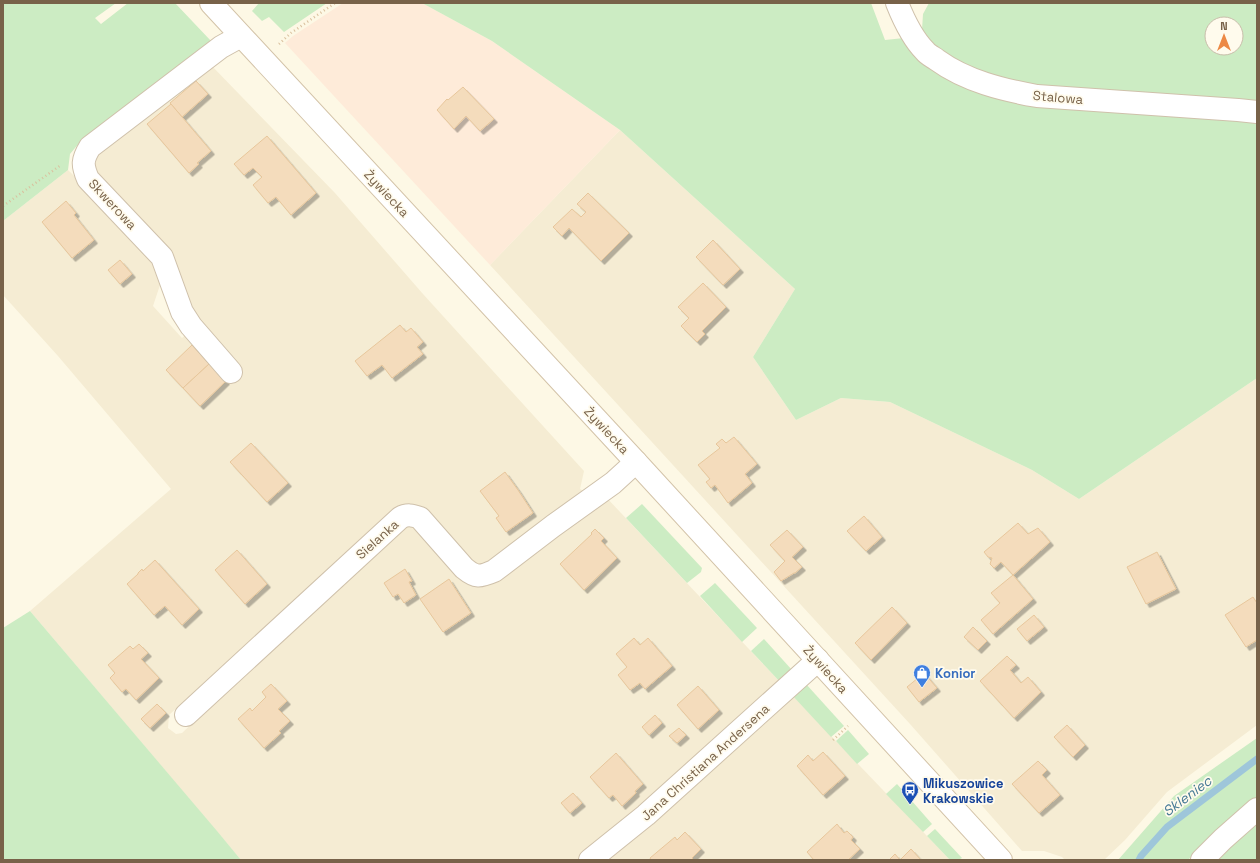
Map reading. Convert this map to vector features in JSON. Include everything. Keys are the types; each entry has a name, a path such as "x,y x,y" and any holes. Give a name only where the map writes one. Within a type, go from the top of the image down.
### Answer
{"street":[{"name":"Żywiecka","path":"210,3 636,462 1001,860"},
{"name":"Stalowa","path":"897,3 912,32 925,52 948,68 1006,91 1037,96 1257,112"},
{"path":"84,157 90,148 213,53 242,36"},
{"name":"Skwerowa","path":"84,157 84,169 88,179 162,257 182,312 191,326 231,372"},
{"name":"Sielanka","path":"186,715 400,518 406,515 414,515 420,518 464,568 472,575 483,576 494,571 613,483 636,462"},
{"name":"Jana Christiana Andersena","path":"590,860 646,815 818,660"},
{"path":"1202,860 1257,809"}],"path":[{"path":"278,44 291,33 335,3"},
{"path":"3,206 58,166 71,160 84,157"},
{"path":"832,740 846,728"}],"shaded area":[{"path":"343,3 422,3 492,41 620,130 490,265 285,43 293,36"},
{"path":"210,64 335,193 423,294 584,471 580,489 587,493 486,567 479,567 469,562 428,516 415,509 408,508 402,510 200,695 193,693 169,715 168,728 176,734 182,733 201,715 206,704 398,526 413,522 420,525 460,572 472,580 483,581 496,575 605,496 781,683 641,812 580,860 241,860 30,611 171,489 58,356 3,295 3,221 68,170 159,260 163,270 161,282 153,306 182,338 198,323 176,280 167,254 112,195 113,190 95,170 94,160 99,150"},
{"path":"620,130 795,289 753,357 796,420 841,398 890,402 1032,470 1079,499 1257,378 1257,725 1167,792 1125,840 1104,860 1065,860 1062,857 1044,851 1022,851 910,724 490,265"},
{"path":"791,694 950,860 601,860"}],"green space":[{"path":"3,3 116,3 95,18 101,24 128,3 175,3 211,41 102,132 80,142 70,154 68,170 3,221"},
{"path":"259,3 327,3 284,32 269,17 262,21 252,11"},
{"path":"422,3 871,3 885,40 904,38 944,72 1257,119 1257,378 1079,499 1032,470 890,402 841,398 796,420 753,357 795,289 620,130 492,41"},
{"path":"929,3 1257,3 1257,106 1036,91 980,76 928,45 922,30 923,14"},
{"path":"642,504 702,568 701,572 687,583 626,518"},
{"path":"715,583 757,628 742,642 700,596"},
{"path":"30,611 241,860 3,860 3,628"},
{"path":"764,639 792,670 781,683 751,651"},
{"path":"806,684 844,726 831,737 791,694"},
{"path":"848,730 869,754 857,764 836,741"},
{"path":"1257,738 1257,798 1217,831 1188,860 1118,860 1174,796"},
{"path":"897,784 932,824 923,832 886,794"},
{"path":"1257,821 1257,860 1216,860"},
{"path":"935,829 962,858 958,860 950,860 927,836"}],"building":[{"path":"196,81 208,94 182,117 170,103"},
{"path":"463,87 494,119 480,131 466,116 454,129 437,110 447,99 448,100"},
{"path":"171,104 211,151 197,163 199,164 189,173 147,124"},
{"path":"267,136 316,193 291,215 276,197 268,203 253,185 262,177 253,168 244,175 234,164"},
{"path":"588,193 629,233 601,261 569,228 562,236 553,227 572,209 581,217 586,212 577,204"},
{"path":"66,201 76,213 74,215 94,240 72,258 42,222"},
{"path":"713,240 740,269 723,285 696,257"},
{"path":"120,260 132,274 120,284 108,270"},
{"path":"703,283 726,307 702,331 705,334 697,342 681,326 689,318 678,307"},
{"path":"400,325 406,332 411,328 423,342 417,347 423,354 392,378 382,365 367,376 355,361"},
{"path":"192,345 209,364 183,388 166,370"},
{"path":"209,364 226,381 200,406 183,388"},
{"path":"734,437 757,464 745,474 752,483 728,503 715,485 711,488 706,482 710,479 698,465 720,448 716,444 722,439 726,443"},
{"path":"251,443 288,483 267,502 230,462"},
{"path":"505,472 533,513 506,532 496,518 499,516 480,491"},
{"path":"864,516 882,537 866,551 847,531"},
{"path":"1018,523 1028,534 1038,528 1050,542 1013,575 1001,562 994,568 990,564 992,558 988,557 984,552"},
{"path":"595,529 604,538 601,541 617,558 584,590 560,564 592,534 591,533"},
{"path":"787,530 803,547 792,557 802,567 781,581 774,572 785,561 770,545"},
{"path":"237,550 267,584 245,604 215,570"},
{"path":"1157,552 1176,589 1146,604 1127,567"},
{"path":"155,560 199,609 182,625 165,606 154,615 127,584 142,569 143,571"},
{"path":"405,569 412,581 409,582 416,595 404,603 398,594 393,597 384,583"},
{"path":"1013,575 1033,599 993,634 981,620 1000,603 991,593"},
{"path":"449,579 471,613 443,632 420,599"},
{"path":"1253,597 1257,603 1257,640 1246,647 1225,615"},
{"path":"892,607 907,623 871,660 855,643"},
{"path":"1034,615 1044,627 1027,641 1017,629"},
{"path":"973,627 987,641 978,650 964,637"},
{"path":"634,638 640,645 648,638 672,666 645,689 640,683 630,690 618,675 627,667 616,654"},
{"path":"139,644 148,653 141,659 159,678 136,700 126,689 122,692 110,678 115,673 108,665 130,646 133,649"},
{"path":"1007,656 1016,665 1010,670 1021,683 1028,677 1041,692 1014,718 980,681"},
{"name":"Konior","path":"924,673 937,688 919,702 907,687"},
{"path":"271,684 287,701 278,709 290,721 279,731 281,733 264,748 238,719 250,708 252,711 266,697 262,692"},
{"path":"698,686 719,710 698,729 677,705"},
{"path":"157,704 166,713 150,728 141,719"},
{"path":"655,715 662,723 649,735 642,727"},
{"path":"1067,725 1085,745 1073,757 1054,737"},
{"path":"679,728 686,735 677,743 669,736"},
{"path":"823,752 845,776 823,795 797,766 808,755 813,761"},
{"path":"616,753 643,784 622,806 613,795 609,798 590,777"},
{"path":"1038,761 1047,770 1042,775 1060,795 1039,813 1012,784"},
{"path":"573,793 582,803 570,813 561,803"},
{"path":"837,824 844,833 847,831 853,837 851,840 860,849 848,860 814,860 807,852"},
{"path":"685,832 701,849 692,858 694,860 651,860 650,858 675,837 677,840"},
{"path":"911,849 921,860 900,860"},
{"path":"895,854 900,860 889,860"}],"waterway":[{"name":"Skleniec","path":"1139,860 1167,827 1257,759"}],"place":[{"name":"Konior","path":"922,688"},
{"name":"Mikuszowice Krakowskie","path":"910,805"}]}
